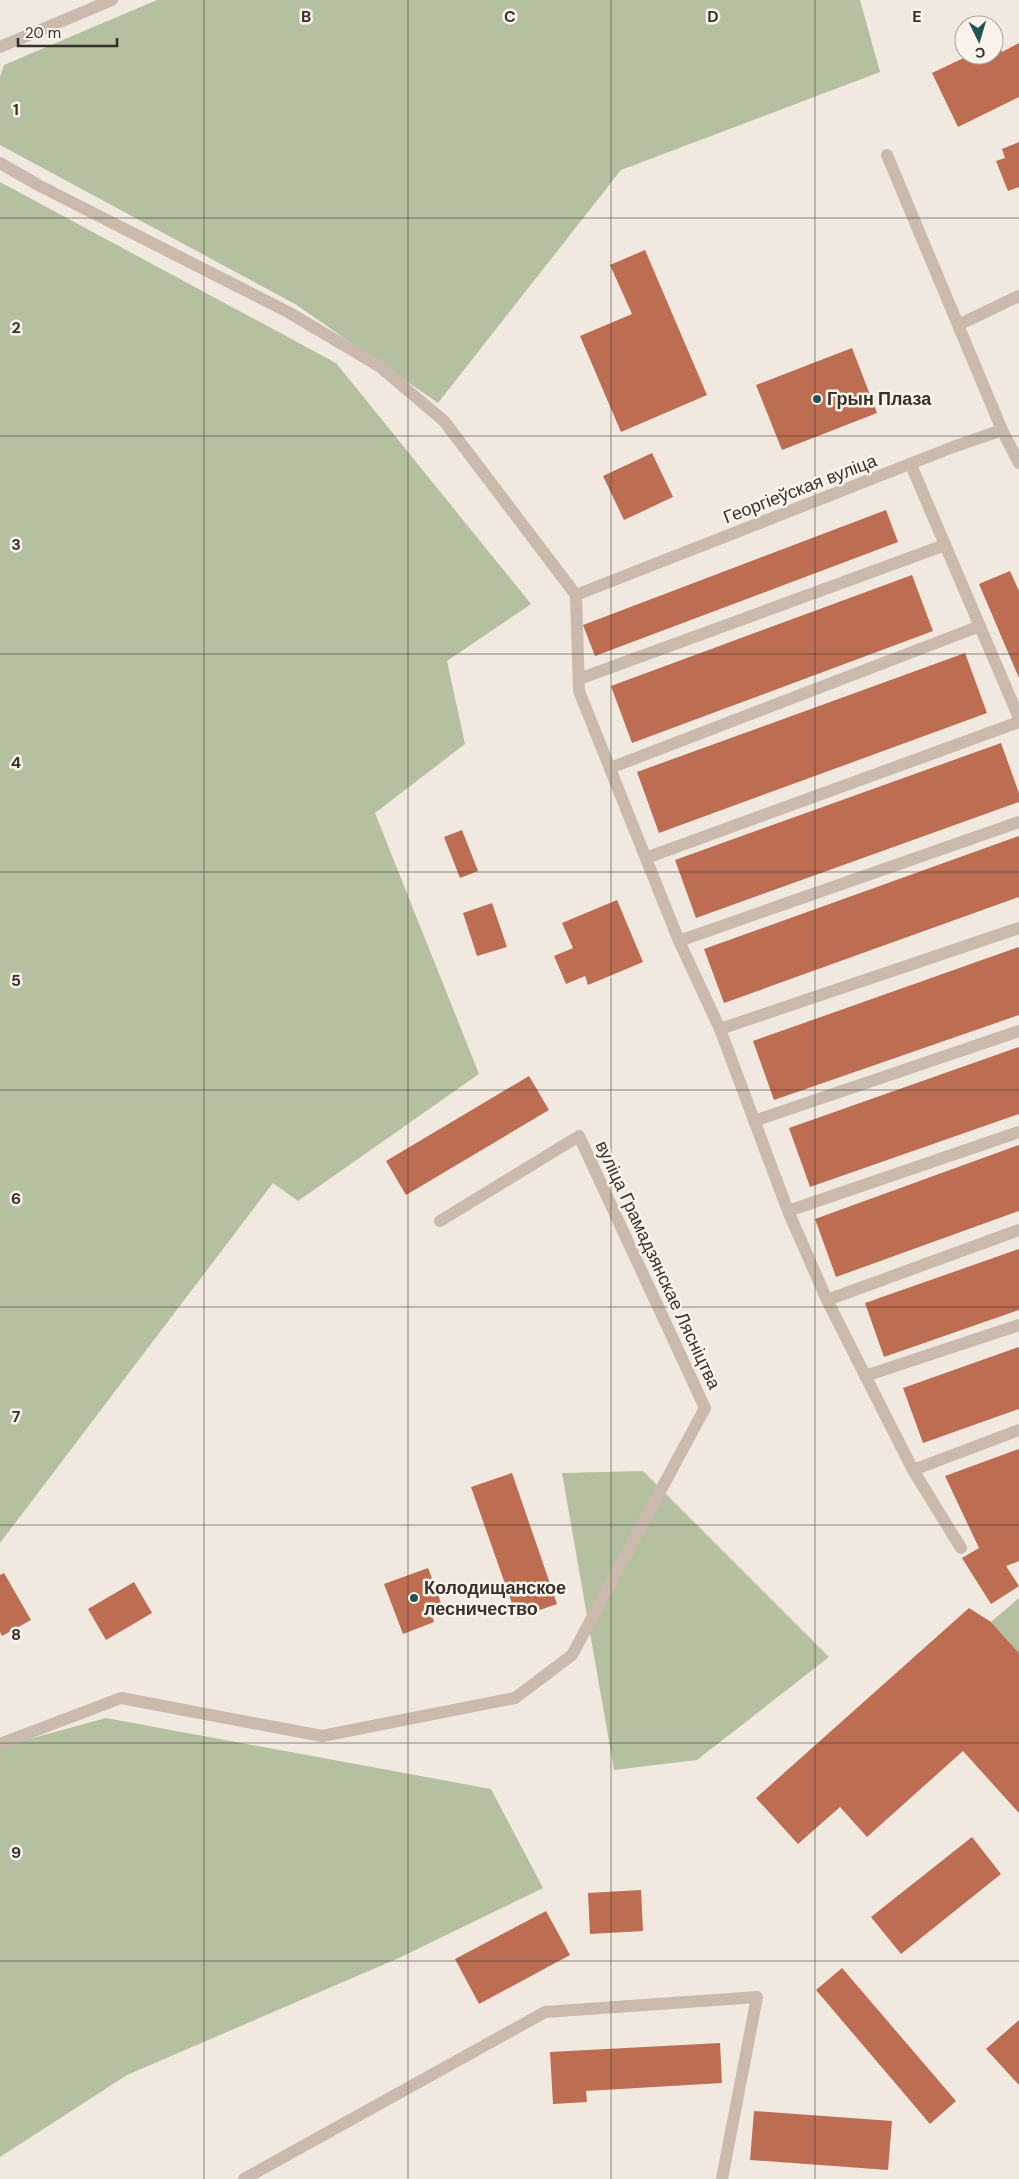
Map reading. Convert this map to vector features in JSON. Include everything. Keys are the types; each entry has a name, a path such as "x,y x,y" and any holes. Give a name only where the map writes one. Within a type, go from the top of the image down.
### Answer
{"street":[{"path":"0,47 112,0"},
{"path":"886,155 1002,430 1019,463"},
{"path":"0,163 40,186 288,312 380,366 444,421 576,595 579,691 679,941 720,1029 788,1210 827,1300 913,1470 961,1548"},
{"path":"958,325 1019,296"},
{"name":"Георгіеўская вуліца","path":"576,595 953,447 1002,430"},
{"path":"646,858 1019,720 911,465"},
{"path":"579,679 945,545"},
{"path":"610,768 980,626"},
{"path":"679,941 1019,822"},
{"path":"720,1029 1019,928"},
{"path":"754,1121 1019,1030"},
{"path":"788,1210 1019,1132"},
{"name":"вуліца Грамадзянскае Лясніцтва","path":"0,1744 121,1698 322,1736 515,1698 572,1654 705,1408 579,1136 440,1221"},
{"path":"827,1300 1019,1230"},
{"path":"865,1376 1019,1325"},
{"path":"913,1470 1019,1430"},
{"path":"244,2179 546,2012 757,1997 722,2179"}],"green space":[{"path":"157,0 860,0 880,72 621,170 438,403 295,304 0,145 0,77 4,65"},
{"path":"0,182 336,363 531,604 447,661 465,744 375,813 479,1074 298,1201 273,1183 0,1543"},
{"path":"643,1471 829,1657 697,1760 614,1770 562,1473"},
{"path":"1019,1598 1019,1653 991,1622"},
{"path":"106,1718 491,1789 543,1888 399,1958 127,2075 0,2157 0,1747"}],"building":[{"path":"1019,43 1019,97 958,127 932,73 954,63 954,65 1004,65 1004,51"},
{"path":"1019,142 1019,187 1008,191 996,161 1005,158 1002,149"},
{"path":"645,250 707,395 621,432 580,336 632,314 610,265"},
{"name":"Грын Плаза","path":"852,348 877,413 782,450 756,385"},
{"path":"652,453 673,497 624,520 603,476"},
{"path":"886,510 898,542 595,656 583,625"},
{"path":"1010,571 1019,591 1019,678 979,584"},
{"path":"912,575 933,631 632,743 611,686"},
{"path":"965,653 987,713 659,833 637,772"},
{"path":"1001,743 1019,793 1019,802 696,918 675,860"},
{"path":"462,830 478,871 460,878 444,837"},
{"path":"1019,836 1019,897 724,1003 704,949"},
{"path":"617,900 643,962 588,985 585,976 566,984 554,956 573,948 562,923"},
{"path":"492,903 507,947 477,956 463,913"},
{"path":"1019,947 1019,1015 774,1100 753,1041"},
{"path":"1019,1047 1019,1114 810,1187 789,1128"},
{"path":"529,1076 549,1110 406,1195 386,1161"},
{"path":"1019,1145 1019,1211 836,1277 815,1219"},
{"path":"1019,1249 1019,1310 884,1357 865,1303"},
{"path":"1019,1347 1019,1409 923,1443 903,1388"},
{"path":"1019,1449 1019,1561 1006,1566 1019,1586 991,1604 962,1558 979,1548 945,1476"},
{"path":"512,1473 557,1604 517,1618 471,1487"},
{"name":"Колодищанское лесничество","path":"428,1568 444,1611 432,1616 434,1622 403,1634 384,1584"},
{"path":"4,1573 31,1620 2,1636 0,1632 0,1575"},
{"path":"134,1582 152,1613 106,1640 88,1609"},
{"path":"969,1608 991,1622 1019,1653 1019,1813 963,1751 867,1837 840,1807 798,1844 756,1798"},
{"path":"972,1837 1001,1874 901,1954 871,1917"},
{"path":"641,1890 643,1931 590,1934 588,1893"},
{"path":"546,1911 570,1955 479,2004 455,1959"},
{"path":"842,1968 956,2101 930,2124 816,1990"},
{"path":"1019,2020 1019,2085 986,2049"},
{"path":"720,2043 722,2083 586,2091 587,2102 553,2104 550,2052"},
{"path":"754,2111 892,2121 888,2170 750,2160"}],"place":[{"name":"Грын Плаза","path":"817,399"},
{"name":"Колодищанское лесничество","path":"414,1598"}]}
